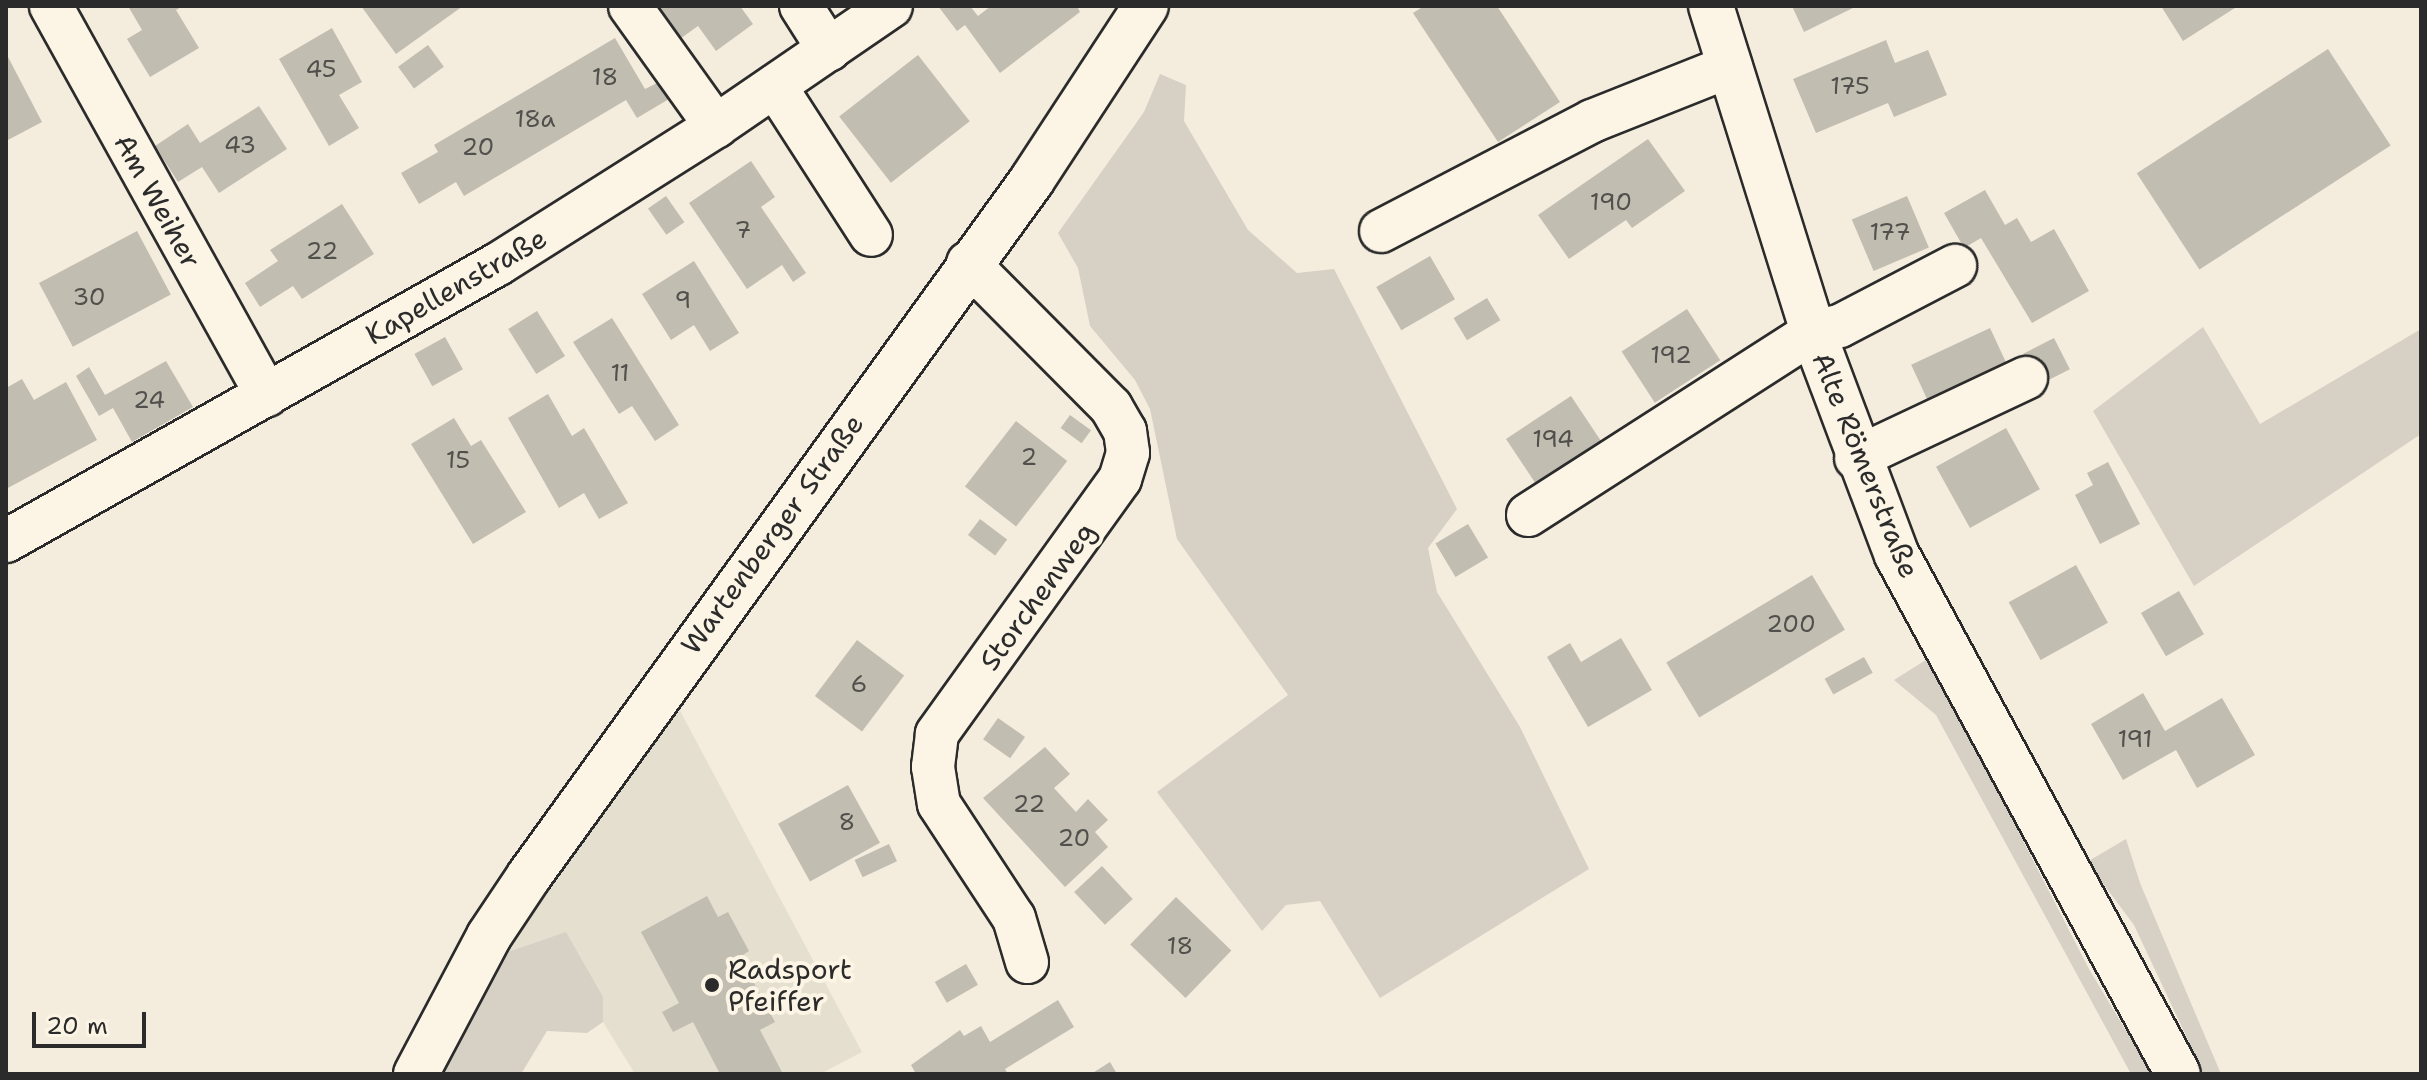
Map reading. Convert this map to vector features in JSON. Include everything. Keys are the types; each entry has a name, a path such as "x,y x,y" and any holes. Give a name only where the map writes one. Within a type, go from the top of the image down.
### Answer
{"main road":[{"name":"Wartenberger Straße","path":"416,1074 489,936 529,876 968,263 1032,180 1146,6"},
{"name":"Alte Römerstraße","path":"1711,6 1813,332 1856,458 1897,555 2178,1074"}],"street":[{"name":"Am Weiher","path":"51,6 267,395"},
{"path":"630,6 716,126"},
{"path":"801,6 829,50"},
{"name":"Kapellenstraße","path":"6,541 498,264 716,126 891,6"},
{"path":"1381,231 1592,121 1730,66"},
{"path":"775,86 871,235"},
{"name":"Storchenweg","path":"968,263 1111,407 1125,431 1128,453 1120,479 937,734 933,767 939,804 1014,918 1027,962"},
{"path":"1528,515 1813,332 1840,326 1955,266"},
{"path":"1856,458 2026,378"}],"shaded area":[{"path":"1160,74 1186,85 1184,121 1248,230 1297,273 1334,269 1457,509 1428,548 1437,592 1520,727 1589,869 1380,998 1320,901 1286,905 1262,931 1157,792 1288,695 1177,539 1150,409 1135,380 1090,326 1078,268 1058,233 1144,112"},
{"path":"2203,327 2260,424 2421,329 2421,434 2194,586 2093,411"},
{"path":"1929,658 2089,969 2152,1074 2131,1074 1936,715 1894,680"},
{"path":"678,707 862,1052 820,1074 635,1074 603,1022 603,997 499,955"},
{"path":"2126,839 2140,883 2221,1074 2204,1074 2134,925 2087,862"},
{"path":"566,932 603,997 603,1022 587,1033 547,1031 521,1074 436,1074 499,955"}],"building":[{"path":"128,6 183,6 176,10 199,48 150,77 127,39 142,30"},
{"path":"361,6 463,6 396,54"},
{"path":"652,6 740,6 753,24 716,51 698,26 677,41"},
{"path":"938,6 970,6 978,16 991,6 1077,6 1080,12 1000,73 965,25 957,31"},
{"path":"1424,6 1497,6 1560,102 1498,142 1413,13"},
{"path":"1792,6 1857,6 1804,32"},
{"path":"2161,6 2238,6 2183,41"},
{"path":"332,28 362,82 339,95 359,128 329,146 279,59"},
{"path":"615,38 645,89 659,82 669,99 637,118 626,100 464,196 456,182 419,204 401,173 438,152 434,145"},
{"path":"1886,40 1895,63 1928,50 1947,95 1894,117 1888,103 1816,133 1793,79"},
{"path":"428,45 444,67 414,89 398,67"},
{"path":"2328,49 2391,145 2199,270 2137,173"},
{"path":"918,55 970,121 891,183 839,117"},
{"path":"6,58 42,122 6,141"},
{"path":"259,106 287,149 219,193 202,167 178,182 155,146 188,124 200,143"},
{"path":"1648,139 1685,191 1632,228 1626,220 1569,259 1538,215"},
{"path":"751,161 775,197 761,207 806,273 793,282 782,265 747,289 689,203"},
{"path":"1985,190 2005,225 2017,218 2031,242 2054,229 2089,291 2032,323 1981,238 1964,248 1944,213"},
{"path":"666,196 684,222 666,235 648,209"},
{"path":"1907,196 1929,248 1874,271 1852,219"},
{"path":"342,204 374,254 302,299 293,286 260,307 245,283 278,261 270,250"},
{"path":"137,231 171,295 73,347 39,283"},
{"path":"1430,256 1455,299 1401,330 1376,287"},
{"path":"694,261 739,333 710,351 694,325 671,340 642,294"},
{"path":"1487,298 1500,320 1467,340 1454,318"},
{"path":"1687,309 1720,360 1655,403 1622,351"},
{"path":"537,311 565,356 536,374 508,329"},
{"path":"612,318 679,425 655,441 632,406 619,414 573,342"},
{"path":"1990,328 2006,362 1927,399 1911,365"},
{"path":"445,337 463,369 432,386 414,354"},
{"path":"2054,338 2070,369 2039,385 2023,354"},
{"path":"166,361 193,407 132,442 113,408 99,416 76,376 89,367 105,395"},
{"path":"22,379 34,400 66,382 97,440 6,489 6,388"},
{"path":"548,394 572,436 584,428 628,503 599,519 584,493 559,508 508,418"},
{"path":"1571,396 1601,441 1554,478 1551,474 1536,484 1506,439"},
{"path":"1070,415 1091,430 1082,443 1061,428"},
{"path":"454,418 471,446 481,440 526,512 473,544 411,444"},
{"path":"1016,421 1067,461 1016,526 965,486"},
{"path":"2006,428 2040,489 1970,528 1936,467"},
{"path":"2108,462 2140,524 2100,544 2075,495 2093,485 2087,473"},
{"path":"980,519 1007,539 995,555 968,535"},
{"path":"1468,524 1488,557 1456,577 1435,544"},
{"path":"2076,565 2108,623 2041,660 2009,602"},
{"path":"1812,575 1845,630 1699,717 1666,663"},
{"path":"2179,591 2204,634 2166,656 2141,613"},
{"path":"1621,638 1652,690 1588,727 1547,657 1570,643 1581,662"},
{"path":"857,640 904,676 862,731 815,696"},
{"path":"1864,657 1873,673 1833,695 1825,679"},
{"path":"2143,693 2165,731 2222,698 2255,755 2197,788 2176,750 2123,780 2091,724"},
{"path":"998,718 1025,737 1010,758 983,739"},
{"path":"1045,747 1070,774 1054,788 1076,812 1088,799 1108,820 1095,832 1108,847 1065,887 983,798"},
{"path":"848,785 880,843 810,882 778,824"},
{"path":"889,844 897,861 863,877 855,860"},
{"path":"1102,866 1133,899 1105,925 1074,892"},
{"path":"707,896 718,917 728,912 749,951 740,957 775,1022 760,1030 783,1074 720,1074 693,1022 673,1032 662,1012 679,1003 641,932"},
{"path":"1176,897 1231,950 1186,998 1130,944"},
{"path":"966,964 978,985 947,1003 935,982"},
{"path":"1058,1000 1074,1027 1005,1069 1008,1074 916,1074 911,1065 960,1030 964,1036 981,1026 990,1042"},
{"path":"1110,1062 1117,1074 1091,1074"}],"place":[{"name":"Radsport Pfeiffer","path":"712,985"}]}
